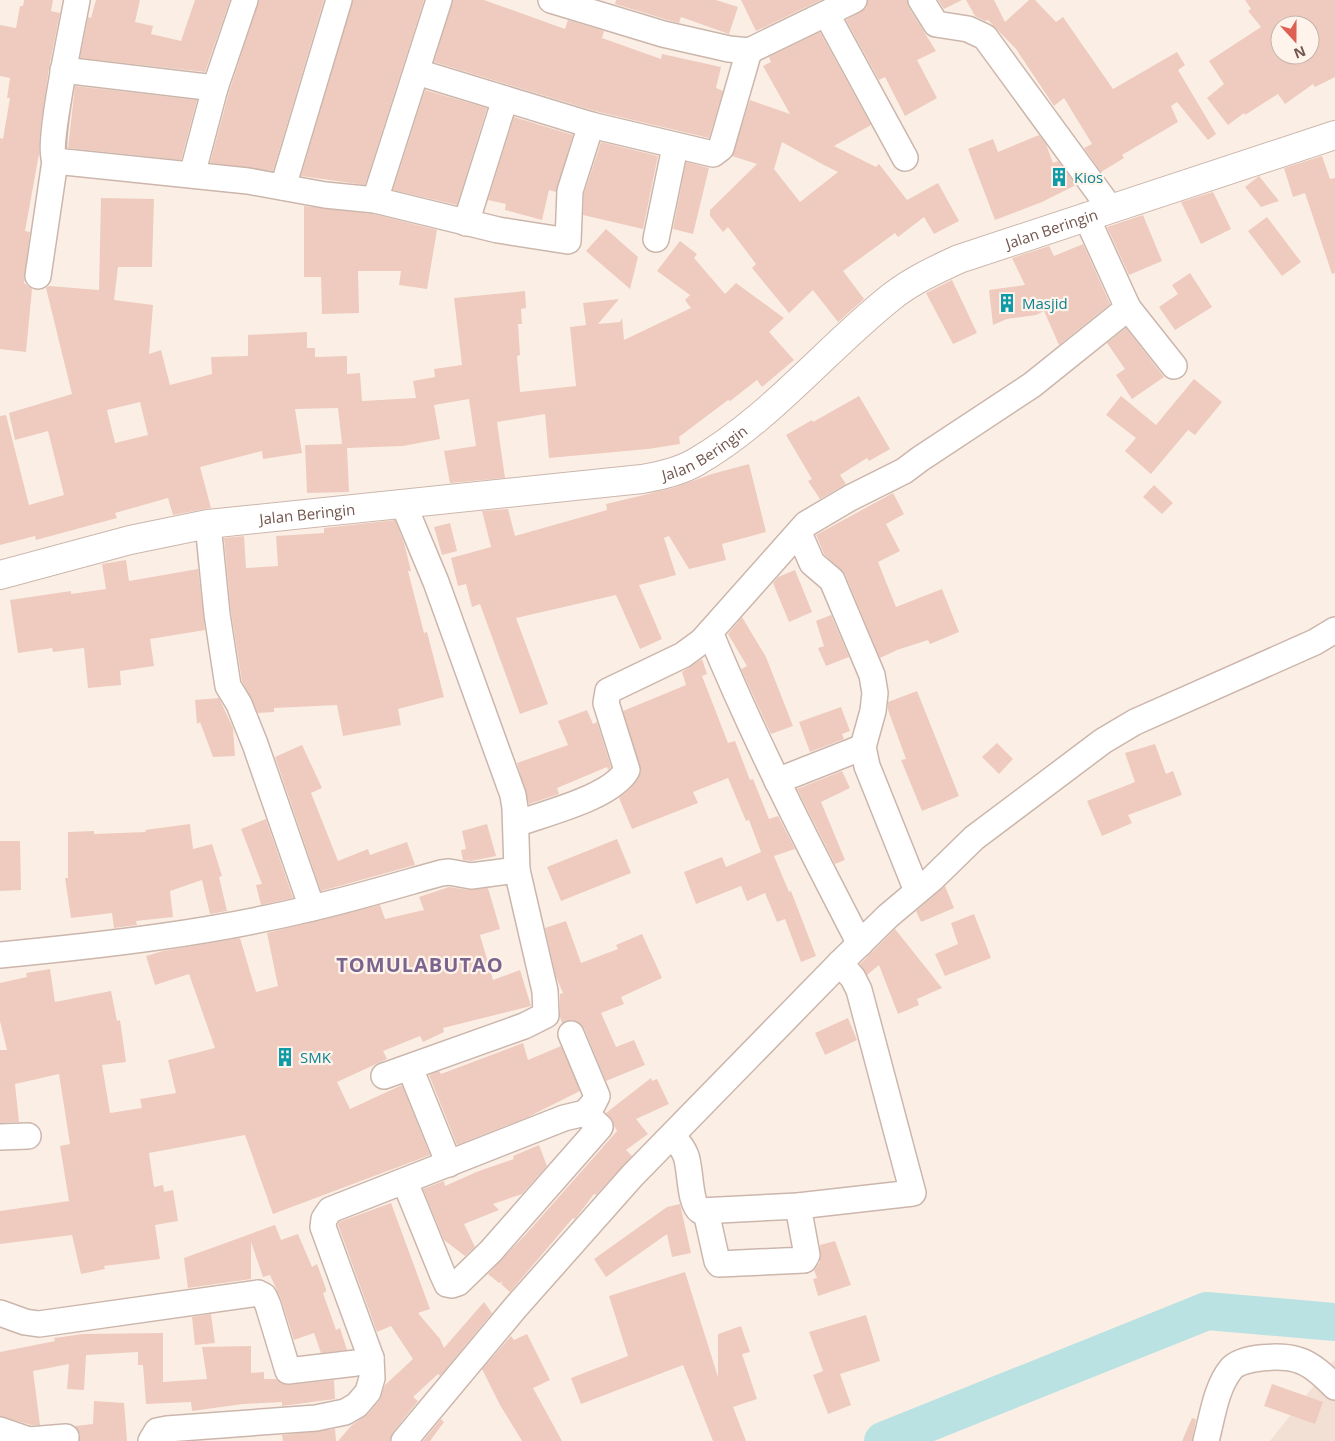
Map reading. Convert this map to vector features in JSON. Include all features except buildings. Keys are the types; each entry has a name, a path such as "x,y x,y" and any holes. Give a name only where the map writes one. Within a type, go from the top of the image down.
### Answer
{"street":[{"path":"38,276 54,161 53,147 63,70 77,0"},
{"path":"192,175 215,88 245,0"},
{"path":"283,186 339,0"},
{"path":"375,200 439,0"},
{"path":"551,0 615,9 707,45 749,51 827,15 854,0"},
{"path":"921,0 936,24 968,29 985,37 1098,212 1128,308 1174,366"},
{"path":"827,15 905,158"},
{"path":"417,72 592,125 675,147 713,154 721,148 749,51"},
{"path":"63,70 215,88"},
{"path":"466,222 505,99"},
{"path":"54,161 283,186 325,195 375,200 498,230 568,240 570,190 592,125"},
{"name":"Jalan Beringin","path":"0,575 130,540 208,524 642,479 674,472 688,466 717,448 760,415 891,297 920,277 959,259 1335,135"},
{"path":"656,239 675,147"},
{"path":"516,824 572,805 615,785 626,770 606,703 608,691 683,655 702,641 799,533 820,514 904,471 1032,385 1128,308"},
{"path":"384,1076 524,1026 546,1015 545,991 516,870 516,824 513,795 436,582 403,503"},
{"path":"208,524 217,614 228,686 239,704 253,739 312,908"},
{"path":"799,533 812,563 832,580 872,675 875,693 874,711 863,747 867,766 917,891"},
{"path":"404,1441 566,1249 672,1136 840,963 974,838 1103,741 1135,722 1306,646 1335,630"},
{"path":"710,632 777,781 822,875 860,944"},
{"path":"777,781 863,747"},
{"path":"0,955 152,938 312,908 441,873 449,872 471,876 516,870"},
{"path":"672,1136 681,1145 686,1156 696,1208 706,1212 798,1206 908,1194 913,1191 859,990 853,978 840,963"},
{"path":"151,1441 157,1431 166,1429 245,1432 345,1412 356,1405 368,1392 372,1378 371,1358 327,1241 323,1227 324,1219 330,1210 564,1118 585,1112 593,1104 597,1096 571,1034"},
{"path":"410,1068 449,1164"},
{"path":"405,1182 442,1273 448,1284 458,1283 492,1251 600,1127 585,1112"},
{"path":"0,1137 28,1136"},
{"path":"706,1212 719,1264 788,1262 804,1260 807,1255 798,1206"},
{"path":"0,1313 25,1322 39,1324 258,1293 264,1296 268,1305 288,1371 356,1363 371,1358"},
{"path":"1206,1441 1220,1389 1231,1369 1243,1360 1298,1360 1319,1373 1335,1387"},
{"path":"0,1430 29,1440 66,1437"}],"shaded area":[{"path":"1335,1359 1335,1441 1270,1441"}],"waterway":[{"path":"883,1441 1207,1311 1335,1322"}],"place":[{"name":"Kios","path":"1059,177"},
{"name":"Masjid","path":"1007,303"},
{"name":"SMK","path":"285,1057"}],"district":[{"name":"TOMULABUTAO","path":"420,964"}]}
